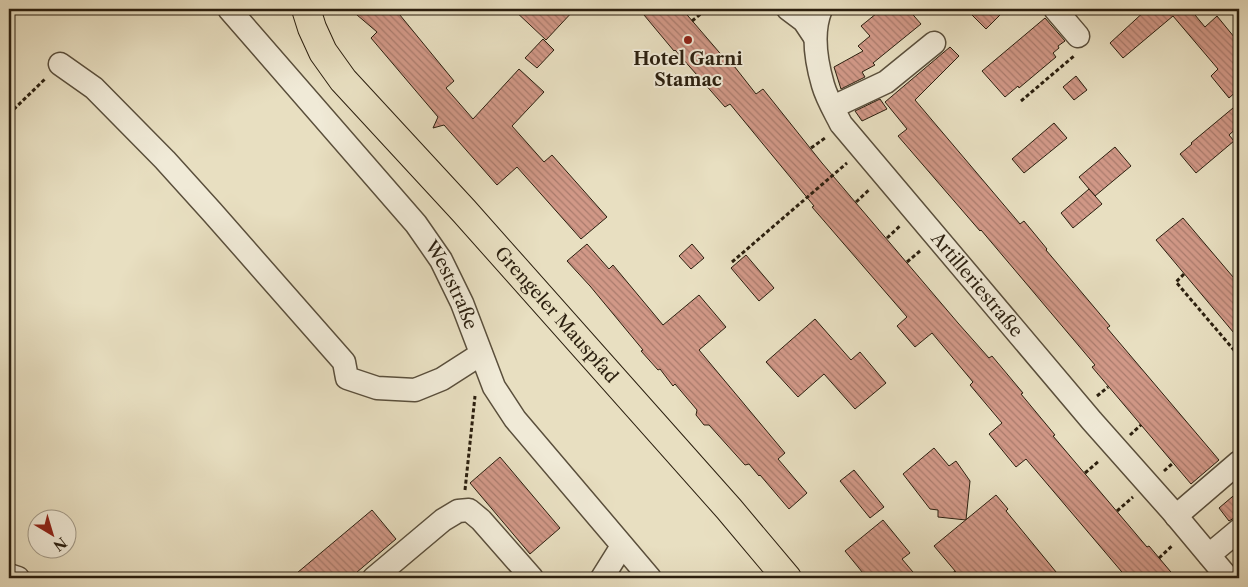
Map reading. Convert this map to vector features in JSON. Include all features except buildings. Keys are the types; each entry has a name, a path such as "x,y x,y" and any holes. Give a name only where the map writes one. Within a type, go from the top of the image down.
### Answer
{"main road":[{"name":"Grengeler Mauspfad","path":"306,9 323,52 343,80 464,211 729,509 787,578"}],"street":[{"name":"Weststraße","path":"229,9 416,224 445,268 462,303 474,358 515,419 650,578"},
{"name":"Artilleriestraße","path":"788,9 804,21 814,36"},
{"name":"Artilleriestraße","path":"821,9 814,36 823,86 841,124 1092,421 1228,578"},
{"path":"1055,9 1078,36"},
{"path":"833,107 886,82 934,43"},
{"path":"60,64 94,88 165,160 344,362 347,378 377,388 415,390 442,379 474,358"},
{"path":"1176,516 1239,462"},
{"path":"374,578 443,520 458,511 467,510 470,510 481,520 532,578"},
{"path":"1209,555 1239,530"},
{"path":"602,578 622,546"},
{"path":"9,574 18,578"}],"path":[{"path":"692,21 707,9"},
{"path":"1021,101 1086,46 1078,36"},
{"path":"9,114 60,64"},
{"path":"732,262 862,149"},
{"path":"1184,274 1176,282 1239,356"},
{"path":"1234,349 1239,344"},
{"path":"467,510 465,487 476,384 474,358"},
{"path":"947,578 957,571"}],"place":[{"name":"Hotel Garni Stamac","path":"688,40"}]}
